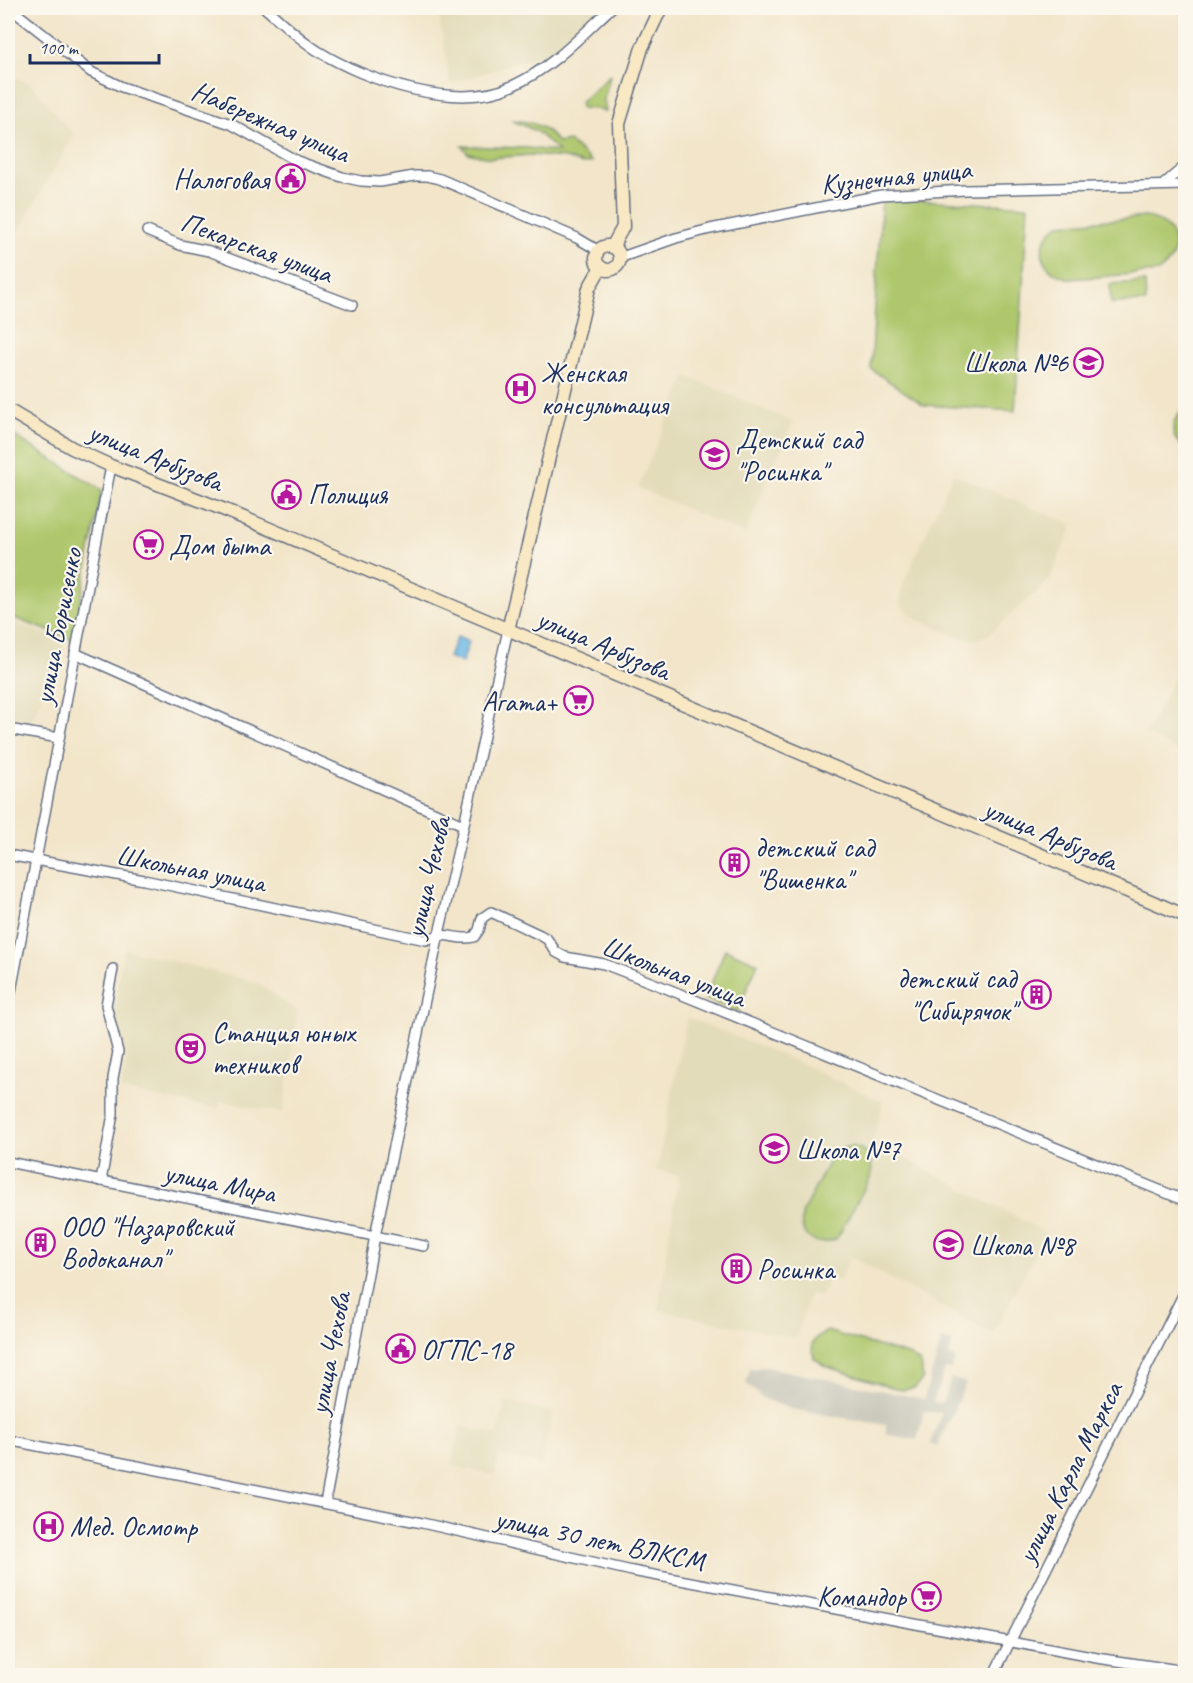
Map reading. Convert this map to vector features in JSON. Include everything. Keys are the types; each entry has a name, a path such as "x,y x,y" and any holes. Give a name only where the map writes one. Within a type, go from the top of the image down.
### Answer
{"street":[{"name":"Набережная улица","path":"10,8 92,72 122,87 231,124 297,161 342,177 361,181 380,182 414,176 440,179 577,238 599,251"},
{"path":"265,8 316,50 352,69 389,84 468,97 493,94 513,86 555,61 611,8"},
{"path":"612,247 623,226 619,124 642,48 661,8"},
{"path":"1163,185 1185,165"},
{"name":"Кузнечная улица","path":"619,258 710,229 881,195 965,190 1185,185"},
{"name":"Пекарская улица","path":"147,231 180,245 208,251 352,305"},
{"path":"602,247 612,247 618,253 619,262 613,269 604,270 597,263 596,254 602,247"},
{"name":"улица Чехова","path":"325,1503 375,1236 463,825 590,288 601,267"},
{"name":"улица Арбузова","path":"8,410 72,448 111,466 225,510 1185,916"},
{"name":"улица Борисенко","path":"8,1007 111,466"},
{"path":"75,653 463,825"},
{"path":"8,729 59,738"},
{"name":"Школьная улица","path":"8,855 144,880 426,940 439,934 465,939 474,937 479,930 482,918 491,912 547,939 556,952 565,957 604,964 1185,1201"},
{"path":"101,1180 112,1114 113,1078 118,1052 106,1005 113,969"},
{"name":"улица Мира","path":"8,1162 424,1246"},
{"name":"улица Карла Маркса","path":"993,1676 1185,1289"},
{"name":"улица 30 лет ВЛКСМ","path":"8,1440 422,1523 632,1571 1008,1642 1185,1671"}],"shaded area":[{"path":"438,8 598,8 557,50 450,84"},
{"path":"8,75 31,84 74,135 12,242 8,238"},
{"name":"Детский сад \"Росинка\"","path":"686,376 793,422 745,534 638,488"},
{"path":"953,474 1073,525 1049,581 988,635 975,640 959,638 917,619 900,605 901,588"},
{"path":"8,620 65,641 31,723 8,718"},
{"path":"1185,657 1185,754 1145,734"},
{"path":"124,949 255,982 298,1011 283,1113 220,1101 217,1109 121,1090 126,1060 113,1010"},
{"path":"687,1017 798,1062 883,1102 873,1141 1046,1233 993,1334 851,1257 839,1282 830,1277 821,1296 810,1294 796,1338 658,1310 678,1176 657,1170"},
{"path":"942,1339 953,1343 949,1355 956,1359 951,1369 945,1369 933,1402 942,1403 951,1378 966,1383 937,1447 930,1444 942,1413 924,1411 917,1440 886,1434 886,1425 791,1409 762,1398 746,1383 750,1369 766,1367 924,1399"},
{"path":"505,1401 553,1412 541,1465 499,1455 495,1475 451,1465 460,1426 497,1435"}],"green space":[{"path":"610,75 604,99 606,112 581,108 580,103"},
{"path":"511,120 538,126 549,132 558,143 569,141 592,162 583,164 566,158 531,155 490,158 468,153 462,146 528,148 559,152 536,131"},
{"path":"882,198 1028,206 1015,411 924,405 871,369"},
{"path":"1146,217 1157,220 1165,226 1171,232 1174,240 1175,248 1172,257 1167,265 1158,272 1071,279 1052,271 1043,257 1042,249 1045,240 1059,224"},
{"path":"1145,282 1146,302 1111,303 1110,284"},
{"path":"1185,409 1185,448 1176,439 1173,429 1176,418"},
{"path":"8,432 102,490 73,640 8,616"},
{"path":"725,949 758,963 737,1012 705,999"},
{"path":"852,1146 863,1150 869,1158 872,1167 870,1178 837,1238 829,1241 815,1241 809,1238 802,1227 803,1211 831,1158 840,1149"},
{"path":"827,1331 911,1356 921,1364 923,1378 915,1388 901,1390 825,1366 814,1358 812,1344 816,1338"}],"water":[{"path":"457,637 469,642 462,663 448,657"}],"place":[{"name":"Налоговая","path":"290,179"},
{"name":"Школа №6","path":"1089,362"},
{"name":"Женская консультация","path":"520,388"},
{"name":"Детский сад \"Росинка\"","path":"715,455"},
{"name":"Полиция","path":"287,494"},
{"name":"Дом быта","path":"148,545"},
{"name":"Агата+","path":"578,701"},
{"name":"детский сад \"Вишенка\"","path":"734,863"},
{"name":"детский сад \"Сибирячок\"","path":"1037,994"},
{"name":"Станция юных техников","path":"191,1048"},
{"name":"Школа №7","path":"775,1149"},
{"name":"ООО \"Назаровский Водоканал\"","path":"40,1242"},
{"name":"Школа №8","path":"949,1245"},
{"name":"Росинка","path":"736,1269"},
{"name":"ОГПС-18","path":"400,1349"},
{"name":"Мед. Осмотр","path":"49,1526"},
{"name":"Командор","path":"927,1596"}]}
